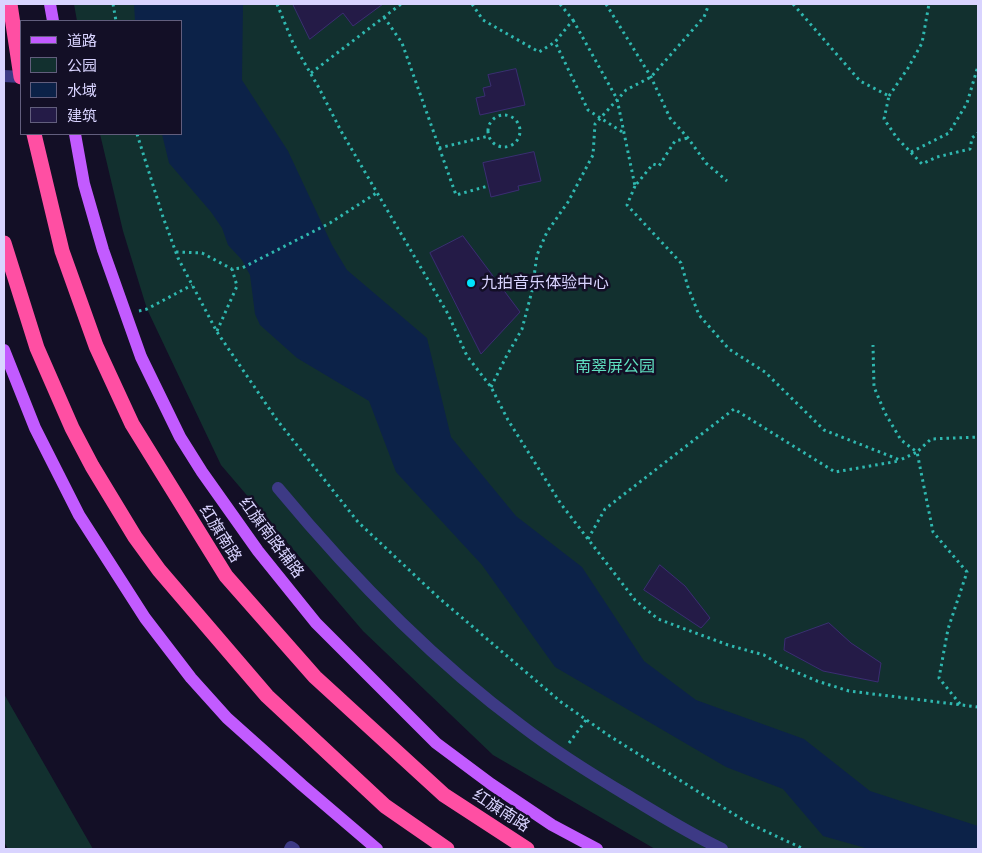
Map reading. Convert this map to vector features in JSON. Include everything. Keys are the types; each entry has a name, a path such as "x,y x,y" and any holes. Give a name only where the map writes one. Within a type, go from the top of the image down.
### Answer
{"highway":[{"path":"10,4 20,70"},
{"name":"红旗南路","path":"34,135 62,251 96,346 132,424 226,576 315,677 444,795 527,849"},
{"path":"4,243 37,348 72,428 92,466 135,538 159,570 267,696 385,806 446,849"}],"main road":[{"path":"50,5 53,20"},
{"name":"红旗南路辅路","path":"75,135 87,193 103,250 141,357 184,444 258,551 316,623 436,743 491,784 552,825 597,849"},
{"path":"4,350 35,428 79,515 145,618 191,678 227,718 302,786 377,849"}],"street":[{"path":"46,20 50,5"},
{"path":"4,44 20,41"},
{"path":"4,76 20,77"},
{"path":"278,488 315,533 374,597 447,666 522,727 604,781 694,836 722,849"},
{"path":"290,849 291,847 294,849"}],"path":[{"path":"113,4 116,20"},
{"path":"277,4 293,43 341,131 448,314 467,356 491,387 508,420 561,504 635,600 658,619 728,645 764,655 791,670 849,691 978,707"},
{"path":"311,73 401,4"},
{"path":"472,4 483,20 540,52 555,42 573,20"},
{"path":"560,4 573,20 618,99 635,186"},
{"path":"606,4 651,77 670,118 688,138 706,163 727,181"},
{"path":"491,387 522,329 532,291 537,255 547,232 568,202 592,155 595,124 626,90 651,77 704,17 709,4"},
{"path":"793,4 860,81 888,96"},
{"path":"929,4 922,43 908,68 888,96 884,119 897,138 922,164 937,157 970,149 972,138 978,133"},
{"path":"384,17 402,43 456,195 488,186"},
{"path":"555,42 588,110 624,133"},
{"path":"911,152 949,133 967,103 978,66"},
{"path":"500,116 510,116 515,119 520,128 519,138 506,148 495,145 489,136 489,126 495,118 500,116"},
{"path":"137,135 176,252 217,332 277,420 358,522 439,598 561,702 586,720 748,823 804,849"},
{"path":"439,148 489,136"},
{"path":"688,138 674,141 659,166 653,164 635,186 627,205 681,263 688,288 699,315 729,349 765,372 824,430 900,460"},
{"path":"176,252 202,253 232,269 242,268 330,223 378,192"},
{"path":"217,332 237,286 232,269"},
{"path":"126,315 147,309 192,285"},
{"path":"874,344 874,387 885,413 901,440 917,452 933,532 967,572 948,628 939,678 960,705"},
{"path":"588,539 605,509 734,409 835,472 900,460 917,452 931,438 978,437"},
{"path":"562,753 586,720"}],"green space":[{"name":"南翠屏公园","path":"74,4 978,4 978,849 655,849 493,755 363,631 221,465 147,309 123,231 100,135 182,135 182,20 77,20"},
{"path":"4,694 93,849 8,849 4,842"}],"water":[{"path":"134,4 243,4 242,80 288,151 332,245 347,270 427,338 451,437 516,516 582,567 644,661 696,700 804,739 870,791 978,826 978,849 869,849 823,836 783,789 726,767 555,667 482,565 396,472 369,401 297,358 260,325 255,314 250,275 242,260 228,245 222,228 211,212 169,163 162,135 182,135 182,20 135,20"}],"building":[{"path":"293,4 383,4 353,26 343,13 310,39"},
{"path":"516,69 525,105 480,115 476,98 485,96 483,88 491,86 488,75"},
{"path":"534,152 541,181 518,186 519,190 491,197 483,163"},
{"name":"九拍音乐体验中心","path":"463,236 520,312 481,354 430,253"},
{"path":"660,565 685,586 710,618 701,628 644,590"},
{"path":"829,623 851,643 881,663 878,682 823,671 784,650 785,639"}],"place":[{"name":"九拍音乐体验中心","path":"471,283"}]}
